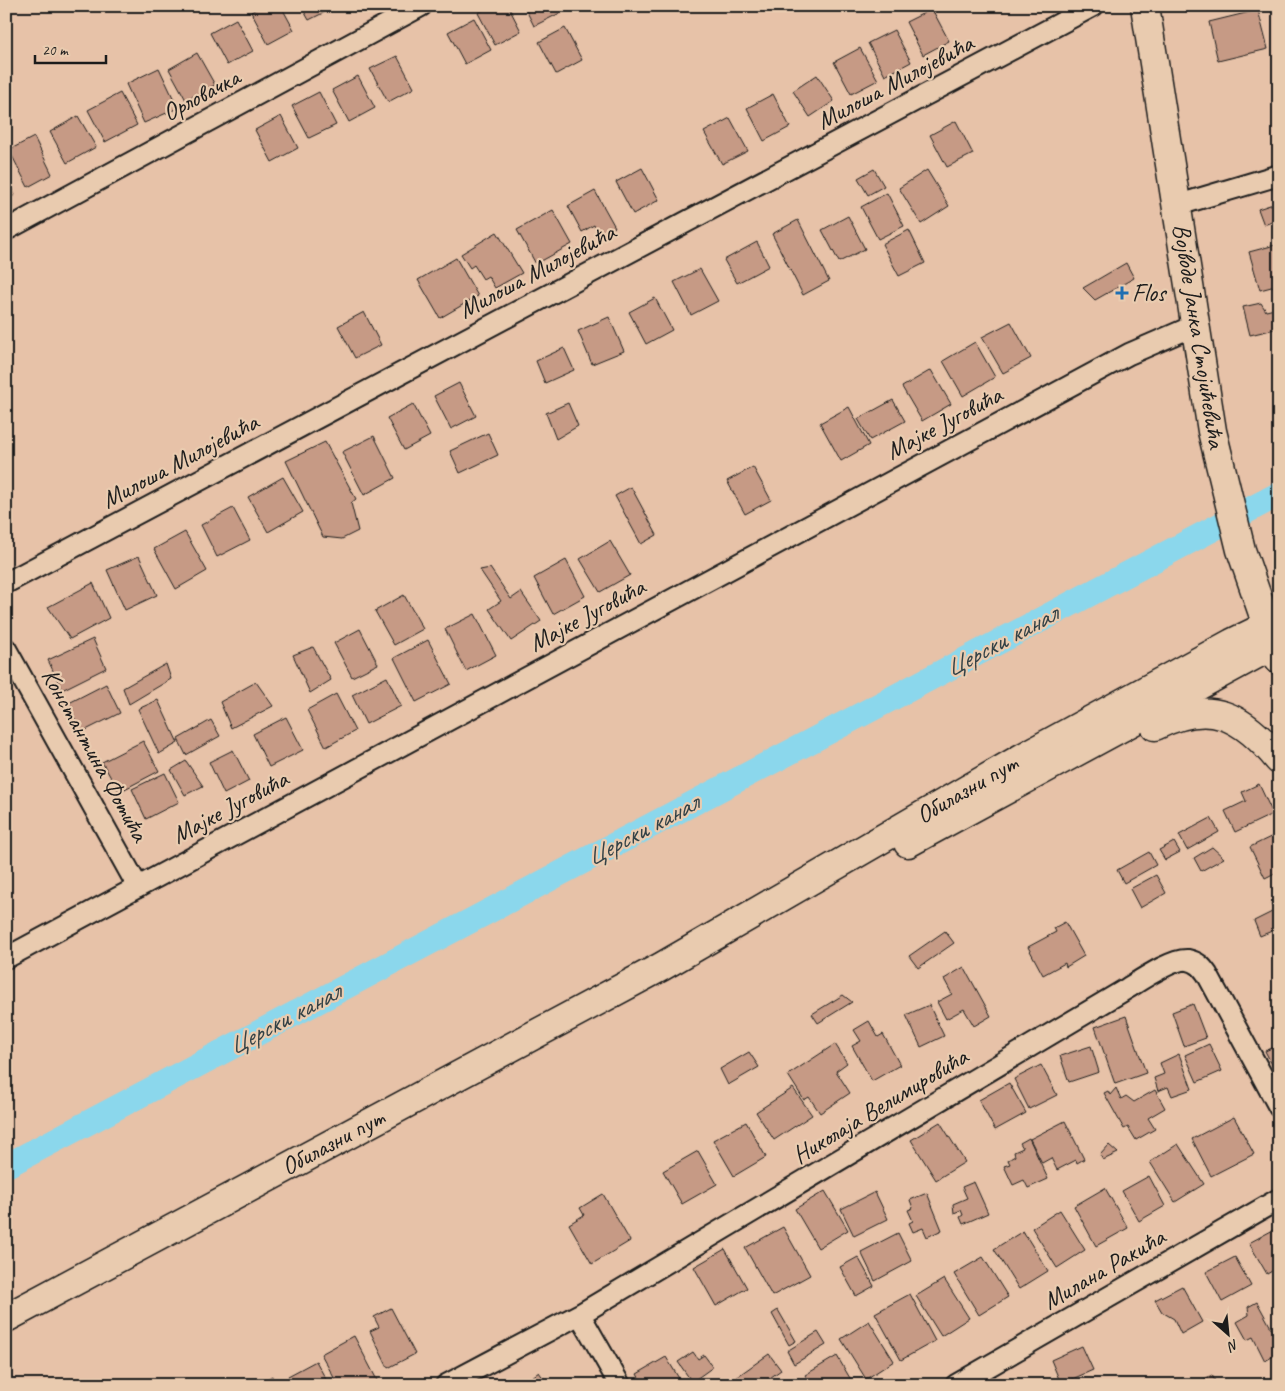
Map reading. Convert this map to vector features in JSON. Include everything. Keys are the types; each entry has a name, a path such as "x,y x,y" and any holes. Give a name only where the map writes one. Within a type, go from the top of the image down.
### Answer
{"main road":[{"name":"Војводе Јанка Стојићевића","path":"1145,6 1178,205 1212,431 1241,550 1275,639"},
{"name":"Обилазни пут","path":"661,967 752,924 910,842 1275,639"},
{"name":"Обилазни пут","path":"6,1318 661,967 967,788 1232,643 1275,639"},
{"path":"910,842 940,837 1184,714 1211,714 1234,720 1254,732 1279,760"}],"street":[{"name":"Орловачка","path":"6,230 421,6"},
{"name":"Милоша Милојевића","path":"6,583 1093,6"},
{"path":"1178,205 1279,175"},
{"name":"Мајке Југовића","path":"6,958 1129,354 1196,325"},
{"name":"Константина Фотића","path":"6,648 138,886"},
{"name":"Николаја Велимировића","path":"446,1385 580,1315 1123,991 1175,963 1187,960 1199,964 1207,974 1279,1107"},
{"name":"Милана Ракића","path":"956,1385 1279,1199"},
{"path":"580,1315 620,1385"}],"building":[{"path":"261,6 281,6 294,30 268,44 251,12"},
{"path":"301,6 335,6 335,7 309,20"},
{"path":"490,6 508,6 521,31 495,45 478,13"},
{"path":"524,6 557,6 560,13 534,26"},
{"path":"932,9 949,41 923,55 906,22"},
{"path":"1258,10 1268,49 1218,61 1209,22"},
{"path":"474,18 491,50 465,64 448,32"},
{"path":"236,19 253,51 227,65 210,33"},
{"path":"565,28 582,60 556,74 539,42"},
{"path":"894,30 911,62 885,76 868,43"},
{"path":"860,48 878,80 851,94 834,62"},
{"path":"197,53 215,85 186,100 169,69"},
{"path":"397,56 414,88 388,102 370,69"},
{"path":"159,68 178,108 144,123 126,84"},
{"path":"817,75 834,101 810,117 793,91"},
{"path":"358,76 375,108 349,122 332,90"},
{"path":"319,92 336,125 309,138 292,106"},
{"path":"120,93 137,125 105,142 88,110"},
{"path":"773,94 790,127 764,141 747,108"},
{"path":"78,116 96,147 67,163 50,132"},
{"path":"281,116 298,148 272,162 255,130"},
{"path":"730,118 748,151 722,164 704,132"},
{"path":"956,121 973,154 947,167 930,135"},
{"path":"34,137 52,174 28,187 9,150"},
{"path":"642,168 659,200 633,214 616,182"},
{"path":"874,169 884,186 868,195 858,178"},
{"path":"927,170 949,206 921,224 899,188"},
{"path":"6,178 15,195 6,200"},
{"path":"595,191 615,227 599,235 594,225 582,232 568,206"},
{"path":"887,193 904,226 878,239 861,207"},
{"path":"1279,202 1279,219 1264,225 1258,209"},
{"path":"553,210 572,244 536,264 517,230"},
{"path":"848,216 865,249 839,262 822,230"},
{"path":"798,220 829,281 803,295 772,234"},
{"path":"909,230 925,263 899,276 882,244"},
{"path":"497,232 522,273 495,288 488,276 483,279 474,265 470,268 461,254"},
{"path":"757,242 769,266 737,283 724,260"},
{"path":"1279,244 1279,285 1260,290 1249,252"},
{"path":"456,258 478,296 440,318 418,280"},
{"path":"1126,263 1134,278 1095,300 1083,288"},
{"path":"700,269 718,301 691,315 674,282"},
{"path":"655,298 672,330 646,344 629,312"},
{"path":"1261,303 1266,311 1279,308 1279,328 1250,335 1243,307"},
{"path":"364,312 381,345 355,358 338,326"},
{"path":"609,317 624,351 592,364 578,331"},
{"path":"1011,322 1031,358 1003,373 982,337"},
{"path":"975,342 995,377 963,396 943,361"},
{"path":"564,348 574,370 545,383 536,361"},
{"path":"931,370 951,404 922,421 902,387"},
{"path":"459,383 476,416 451,429 434,396"},
{"path":"893,400 905,421 870,440 858,419"},
{"path":"568,403 578,426 556,439 546,413"},
{"path":"413,404 430,436 404,450 387,418"},
{"path":"849,407 869,445 841,461 820,423"},
{"path":"488,433 498,455 460,473 450,451"},
{"path":"374,436 395,478 364,495 342,452"},
{"path":"325,442 356,499 351,503 358,531 342,539 323,537 286,461"},
{"path":"753,467 771,500 745,514 727,481"},
{"path":"283,477 303,512 268,532 248,497"},
{"path":"631,487 657,535 641,544 615,496"},
{"path":"233,508 250,540 217,557 201,525"},
{"path":"185,532 207,571 176,589 154,549"},
{"path":"610,541 630,575 600,592 580,559"},
{"path":"139,556 157,595 125,610 107,570"},
{"path":"566,560 585,596 553,614 534,578"},
{"path":"490,568 511,599 521,592 541,621 511,641 489,609 501,601 480,570"},
{"path":"93,583 109,618 70,639 48,607"},
{"path":"404,595 423,629 394,645 375,611"},
{"path":"475,614 496,655 466,671 445,629"},
{"path":"360,629 378,664 352,677 334,643"},
{"path":"93,639 106,668 62,690 48,660"},
{"path":"428,640 451,684 416,702 394,658"},
{"path":"313,647 331,680 310,693 293,655"},
{"path":"166,664 171,679 129,704 123,688"},
{"path":"387,677 401,706 366,724 352,695"},
{"path":"256,682 273,706 231,728 220,702"},
{"path":"106,684 120,713 82,732 67,704"},
{"path":"336,694 355,731 326,747 307,710"},
{"path":"158,700 178,743 159,754 138,709"},
{"path":"286,717 303,750 269,767 253,734"},
{"path":"211,720 220,736 186,755 178,739"},
{"path":"143,741 159,771 119,792 102,762"},
{"path":"233,750 249,781 224,794 209,762"},
{"path":"186,761 203,786 185,795 171,770"},
{"path":"165,773 179,802 146,819 132,789"},
{"path":"1259,784 1273,814 1235,832 1225,811 1246,801 1242,792"},
{"path":"1211,818 1219,832 1187,850 1179,835"},
{"path":"1279,833 1279,871 1265,878 1250,847"},
{"path":"1174,842 1180,852 1165,860 1159,850"},
{"path":"1212,847 1224,858 1201,871 1194,858"},
{"path":"1149,852 1156,865 1124,883 1117,870"},
{"path":"1156,875 1166,893 1140,908 1130,889"},
{"path":"1279,900 1279,928 1260,936 1254,921 1276,910 1271,904"},
{"path":"1065,922 1084,956 1066,967 1065,963 1043,975 1028,947 1056,932 1054,928"},
{"path":"945,931 954,943 918,968 909,956"},
{"path":"964,967 991,1016 974,1026 964,1009 946,1019 937,1002 952,994 944,979"},
{"path":"843,995 852,1002 818,1023 812,1014"},
{"path":"1193,1004 1206,1038 1184,1046 1172,1012"},
{"path":"929,1005 944,1036 921,1047 906,1015"},
{"path":"1126,1016 1146,1073 1115,1084 1095,1027"},
{"path":"869,1021 878,1037 883,1034 900,1065 872,1081 852,1046 861,1041 854,1030"},
{"path":"835,1044 847,1063 836,1071 850,1093 820,1113 809,1097 804,1100 788,1075"},
{"path":"1209,1044 1222,1071 1197,1082 1185,1055"},
{"path":"1279,1045 1279,1078 1265,1051"},
{"path":"1091,1046 1099,1072 1069,1082 1060,1056"},
{"path":"749,1052 759,1067 728,1085 720,1069"},
{"path":"1179,1054 1192,1089 1172,1096 1168,1087 1158,1091 1154,1078 1164,1074 1160,1063"},
{"path":"1041,1065 1057,1095 1029,1109 1014,1079"},
{"path":"1009,1083 1026,1113 995,1130 979,1100"},
{"path":"793,1088 812,1115 774,1140 756,1112"},
{"path":"1116,1088 1121,1099 1126,1096 1134,1102 1155,1090 1165,1108 1148,1118 1155,1129 1136,1140 1128,1127 1124,1129 1104,1093 1108,1091 1110,1095"},
{"path":"1234,1117 1254,1154 1211,1176 1192,1139"},
{"path":"1065,1121 1084,1159 1077,1163 1076,1160 1057,1170 1051,1158 1042,1163 1030,1139"},
{"path":"746,1122 766,1157 734,1176 713,1140"},
{"path":"940,1122 965,1162 936,1180 911,1140"},
{"path":"1029,1138 1048,1179 1028,1188 1024,1180 1013,1185 1004,1166 1010,1164 1008,1160 1015,1156 1014,1152 1023,1148 1020,1143"},
{"path":"1178,1144 1204,1184 1175,1202 1150,1162"},
{"path":"1109,1145 1118,1153 1103,1160 1100,1155"},
{"path":"698,1151 717,1184 682,1204 663,1171"},
{"path":"1149,1176 1165,1206 1139,1221 1122,1191"},
{"path":"974,1182 988,1213 963,1224 960,1217 963,1215 961,1210 954,1213 953,1204 967,1198 962,1187"},
{"path":"1105,1188 1128,1228 1096,1246 1074,1206"},
{"path":"825,1191 848,1230 818,1248 795,1209"},
{"path":"875,1192 888,1219 854,1236 841,1209"},
{"path":"927,1193 942,1230 927,1237 923,1228 913,1232 909,1223 913,1221 908,1210 913,1208 910,1200"},
{"path":"603,1194 630,1241 592,1264 569,1224 584,1215 580,1208"},
{"path":"1060,1210 1085,1250 1057,1268 1032,1228"},
{"path":"783,1227 810,1275 772,1296 745,1248"},
{"path":"1275,1229 1279,1236 1279,1267 1267,1274 1249,1243"},
{"path":"1023,1231 1048,1271 1019,1289 994,1249"},
{"path":"898,1233 912,1261 875,1281 861,1252"},
{"path":"725,1249 747,1288 716,1306 694,1267"},
{"path":"858,1257 874,1286 856,1296 840,1267"},
{"path":"983,1257 1008,1297 979,1315 954,1274"},
{"path":"1235,1257 1251,1286 1222,1302 1206,1272"},
{"path":"944,1279 969,1318 941,1336 916,1296"},
{"path":"1182,1286 1202,1322 1181,1334 1174,1319 1162,1312 1155,1300"},
{"path":"910,1294 935,1341 901,1360 875,1313"},
{"path":"1257,1302 1279,1342 1279,1353 1265,1361 1253,1337 1247,1340 1237,1322 1249,1315 1248,1307"},
{"path":"391,1308 415,1354 388,1368 370,1331 379,1327 374,1317"},
{"path":"778,1310 796,1341 789,1345 772,1314"},
{"path":"869,1321 894,1361 866,1379 841,1339"},
{"path":"818,1332 826,1345 794,1364 787,1351"},
{"path":"354,1336 377,1380 368,1385 338,1385 321,1354"},
{"path":"1082,1346 1093,1370 1061,1384 1051,1360"},
{"path":"693,1352 698,1359 704,1355 713,1367 692,1382 678,1362"},
{"path":"769,1354 781,1370 760,1385 729,1385 728,1383"},
{"path":"837,1356 854,1385 811,1385 805,1375"},
{"path":"666,1357 683,1385 643,1385 637,1374"},
{"path":"316,1361 329,1385 293,1385 288,1376"},
{"path":"539,1372 548,1385 521,1385"},
{"path":"1212,1375 1217,1385 1193,1385"},
{"path":"272,1376 277,1385 256,1385"}],"waterway":[{"name":"Церски канал","path":"6,1166 1279,494"}],"place":[{"name":"Flos","path":"1122,293"}]}
